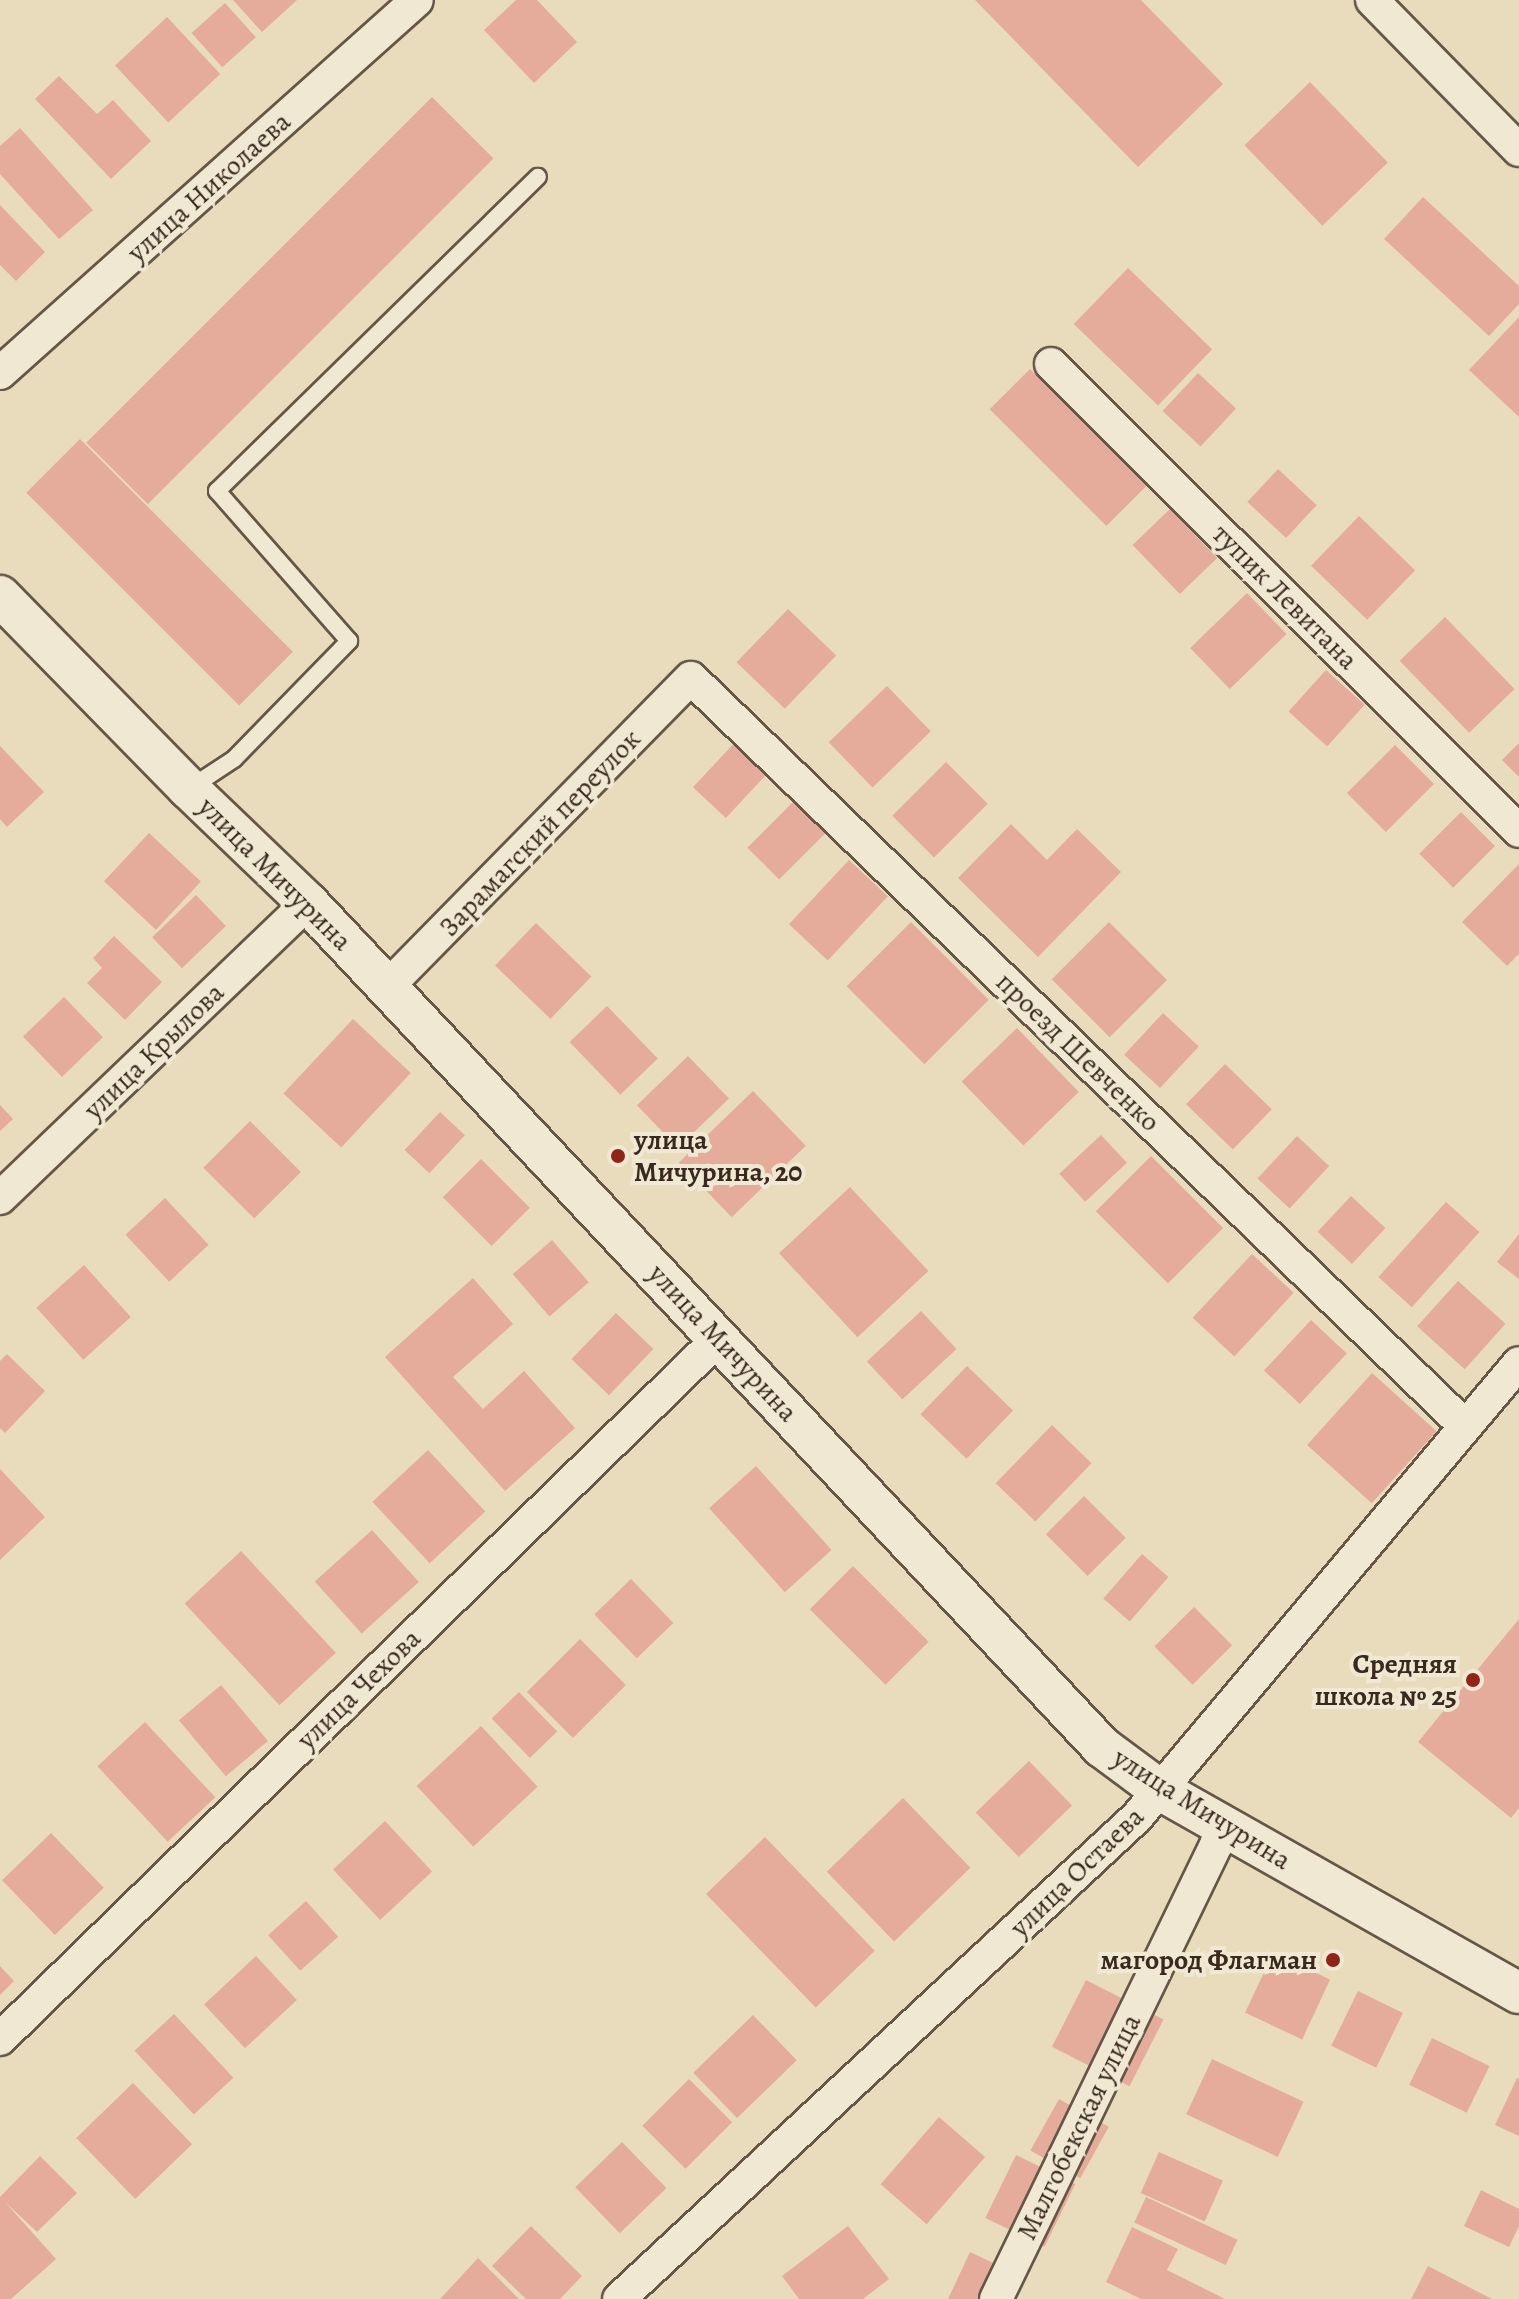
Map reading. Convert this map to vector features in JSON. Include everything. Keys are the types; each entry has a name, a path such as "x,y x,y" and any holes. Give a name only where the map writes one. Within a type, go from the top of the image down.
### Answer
{"street":[{"name":"улица Николаева","path":"0,373 417,0"},
{"path":"1372,0 1519,150"},
{"name":"тупик Левитана","path":"1051,364 1519,831"},
{"name":"улица Мичурина","path":"0,596 188,788 308,903 1102,1747 1160,1790 1519,1993"},
{"name":"Зарамагский переулок","path":"387,987 691,678"},
{"name":"проезд Шевченко","path":"691,678 1465,1426"},
{"name":"улица Крылова","path":"0,1198 308,903"},
{"name":"улица Чехова","path":"0,2039 719,1338"},
{"name":"улица Остаева","path":"619,2299 1121,1833 1519,1363"},
{"name":"Малгобекская улица","path":"996,2299 1216,1845 1223,1824"}],"lane":[{"path":"188,788 234,759 349,641 217,491 538,177"}],"building":[{"path":"233,0 297,0 262,32"},
{"path":"516,0 537,0 577,42 534,83 484,30"},
{"path":"975,0 1141,0 1223,84 1138,167"},
{"path":"225,3 256,37 222,67 192,33"},
{"path":"167,17 220,74 168,122 115,65"},
{"path":"59,76 97,114 113,100 151,141 111,179 35,99"},
{"path":"1310,82 1388,163 1322,226 1245,145"},
{"path":"432,97 494,159 148,504 86,443"},
{"path":"20,128 93,210 59,239 0,174 0,146"},
{"path":"1423,197 1519,286 1519,304 1489,336 1384,239"},
{"path":"0,205 45,252 16,281 0,265"},
{"path":"1128,268 1212,349 1158,405 1074,324"},
{"path":"1519,317 1519,417 1469,370"},
{"path":"1030,369 1147,486 1106,526 990,409"},
{"path":"1198,373 1236,408 1201,446 1163,411"},
{"path":"80,439 293,652 239,706 26,493"},
{"path":"1278,469 1317,505 1286,538 1247,502"},
{"path":"1170,509 1217,558 1180,594 1133,545"},
{"path":"1359,516 1415,570 1367,620 1311,566"},
{"path":"1247,593 1287,634 1230,689 1190,648"},
{"path":"788,609 836,656 785,709 737,662"},
{"path":"1445,617 1514,689 1469,733 1400,661"},
{"path":"1326,670 1365,705 1327,746 1289,712"},
{"path":"887,686 931,731 872,788 829,742"},
{"path":"738,739 771,770 726,818 693,787"},
{"path":"1519,743 1519,777 1502,760"},
{"path":"1395,745 1434,784 1386,832 1347,793"},
{"path":"0,746 44,792 7,827 0,819"},
{"path":"946,762 988,804 934,857 892,816"},
{"path":"794,801 826,833 779,879 747,848"},
{"path":"1461,812 1495,846 1453,888 1419,854"},
{"path":"1011,824 1047,860 1077,829 1121,872 1038,957 958,878"},
{"path":"149,833 201,881 156,930 104,881"},
{"path":"849,860 888,896 828,961 789,924"},
{"path":"1519,864 1519,954 1507,966 1462,922"},
{"path":"196,895 226,926 182,968 152,937"},
{"path":"911,922 989,1000 924,1064 847,986"},
{"path":"1109,922 1167,980 1110,1037 1052,979"},
{"path":"536,923 591,976 550,1019 495,965"},
{"path":"114,936 162,982 125,1020 87,983 102,968 93,958"},
{"path":"64,997 103,1037 62,1077 23,1037"},
{"path":"607,1006 658,1059 620,1095 570,1042"},
{"path":"1163,1013 1199,1046 1160,1088 1124,1055"},
{"path":"353,1019 411,1073 341,1147 283,1094"},
{"path":"1017,1028 1079,1092 1023,1146 962,1081"},
{"path":"688,1056 729,1098 678,1148 637,1105"},
{"path":"1225,1064 1272,1109 1233,1149 1186,1104"},
{"path":"753,1091 806,1146 732,1217 679,1163"},
{"path":"0,1105 13,1119 0,1131"},
{"path":"440,1112 465,1135 429,1173 405,1150"},
{"path":"250,1121 301,1172 254,1219 203,1168"},
{"path":"1101,1135 1127,1163 1085,1202 1059,1174"},
{"path":"1297,1136 1329,1166 1290,1208 1257,1178"},
{"path":"1151,1156 1223,1228 1168,1283 1096,1211"},
{"path":"481,1159 530,1208 492,1246 443,1197"},
{"path":"850,1187 928,1271 857,1337 779,1253"},
{"path":"1351,1196 1385,1228 1352,1264 1318,1232"},
{"path":"165,1198 209,1245 169,1282 126,1235"},
{"path":"1446,1202 1479,1232 1412,1307 1378,1277"},
{"path":"1519,1234 1519,1279 1497,1262"},
{"path":"552,1240 589,1282 549,1316 513,1274"},
{"path":"1252,1254 1294,1293 1234,1357 1193,1318"},
{"path":"84,1265 131,1317 83,1360 36,1308"},
{"path":"473,1278 513,1324 453,1377 483,1409 524,1371 575,1428 505,1491 385,1357"},
{"path":"1458,1281 1506,1324 1465,1369 1417,1326"},
{"path":"921,1311 956,1349 902,1399 867,1361"},
{"path":"616,1313 653,1349 609,1395 572,1359"},
{"path":"1311,1320 1347,1353 1300,1404 1264,1370"},
{"path":"7,1354 45,1391 5,1433 0,1428 0,1361"},
{"path":"967,1366 1013,1410 966,1459 920,1414"},
{"path":"1372,1373 1437,1431 1372,1503 1307,1445"},
{"path":"1052,1425 1092,1463 1035,1521 996,1483"},
{"path":"428,1450 485,1511 430,1563 372,1502"},
{"path":"756,1466 832,1550 785,1592 709,1508"},
{"path":"0,1469 45,1517 0,1560"},
{"path":"1084,1496 1126,1538 1088,1576 1046,1534"},
{"path":"372,1530 419,1582 362,1634 315,1582"},
{"path":"241,1551 336,1653 279,1705 185,1604"},
{"path":"1142,1554 1168,1577 1130,1621 1103,1599"},
{"path":"853,1566 929,1642 886,1685 810,1609"},
{"path":"631,1579 673,1623 637,1658 594,1614"},
{"path":"1194,1607 1232,1645 1193,1685 1154,1647"},
{"path":"1519,1619 1519,1808 1511,1818 1418,1742"},
{"path":"580,1639 626,1685 573,1738 527,1692"},
{"path":"221,1685 268,1741 226,1776 179,1720"},
{"path":"519,1692 557,1732 530,1758 492,1718"},
{"path":"145,1722 215,1797 168,1842 97,1766"},
{"path":"481,1726 538,1787 473,1847 417,1786"},
{"path":"1029,1761 1072,1806 1019,1857 976,1812"},
{"path":"903,1798 970,1868 894,1941 827,1872"},
{"path":"385,1821 432,1871 380,1920 333,1869"},
{"path":"51,1833 104,1888 55,1935 2,1880"},
{"path":"765,1837 875,1951 816,2008 706,1894"},
{"path":"306,1901 338,1937 300,1971 268,1935"},
{"path":"1273,1953 1330,1980 1302,2039 1245,2013"},
{"path":"256,1956 297,2000 245,2048 204,2004"},
{"path":"0,1966 14,1981 0,1995"},
{"path":"1086,1980 1164,2019 1129,2086 1052,2047"},
{"path":"1358,1991 1403,2013 1376,2068 1331,2046"},
{"path":"174,2014 233,2078 194,2114 135,2051"},
{"path":"753,2015 797,2060 737,2118 693,2073"},
{"path":"1432,2038 1490,2066 1467,2113 1409,2085"},
{"path":"1212,2059 1304,2102 1278,2157 1186,2114"},
{"path":"689,2079 732,2122 685,2169 642,2126"},
{"path":"1519,2079 1519,2136 1495,2125"},
{"path":"133,2083 192,2144 135,2199 76,2138"},
{"path":"1059,2099 1109,2127 1080,2178 1030,2151"},
{"path":"939,2117 985,2157 927,2224 881,2184"},
{"path":"622,2142 666,2188 620,2233 575,2187"},
{"path":"1159,2152 1223,2180 1205,2222 1141,2193"},
{"path":"1016,2155 1075,2184 1045,2247 985,2218"},
{"path":"40,2156 77,2193 37,2232 5,2202 56,2259 11,2299 0,2299 0,2197"},
{"path":"1481,2190 1519,2209 1519,2226 1509,2247 1464,2226"},
{"path":"1146,2197 1238,2240 1226,2265 1134,2222"},
{"path":"531,2226 582,2276 560,2299 526,2299 492,2266"},
{"path":"848,2226 889,2279 863,2299 799,2299 782,2276"},
{"path":"1132,2227 1178,2249 1167,2270 1225,2299 1141,2299 1106,2282"},
{"path":"970,2252 1021,2276 1011,2299 948,2299"},
{"path":"478,2258 519,2299 440,2299"},
{"path":"1428,2266 1492,2299 1411,2299"}],"place":[{"name":"улица Мичурина, 20","path":"618,1156"},
{"name":"Средняя школа № 25","path":"1473,1680"},
{"name":"магород Флагман","path":"1333,1960"}]}
